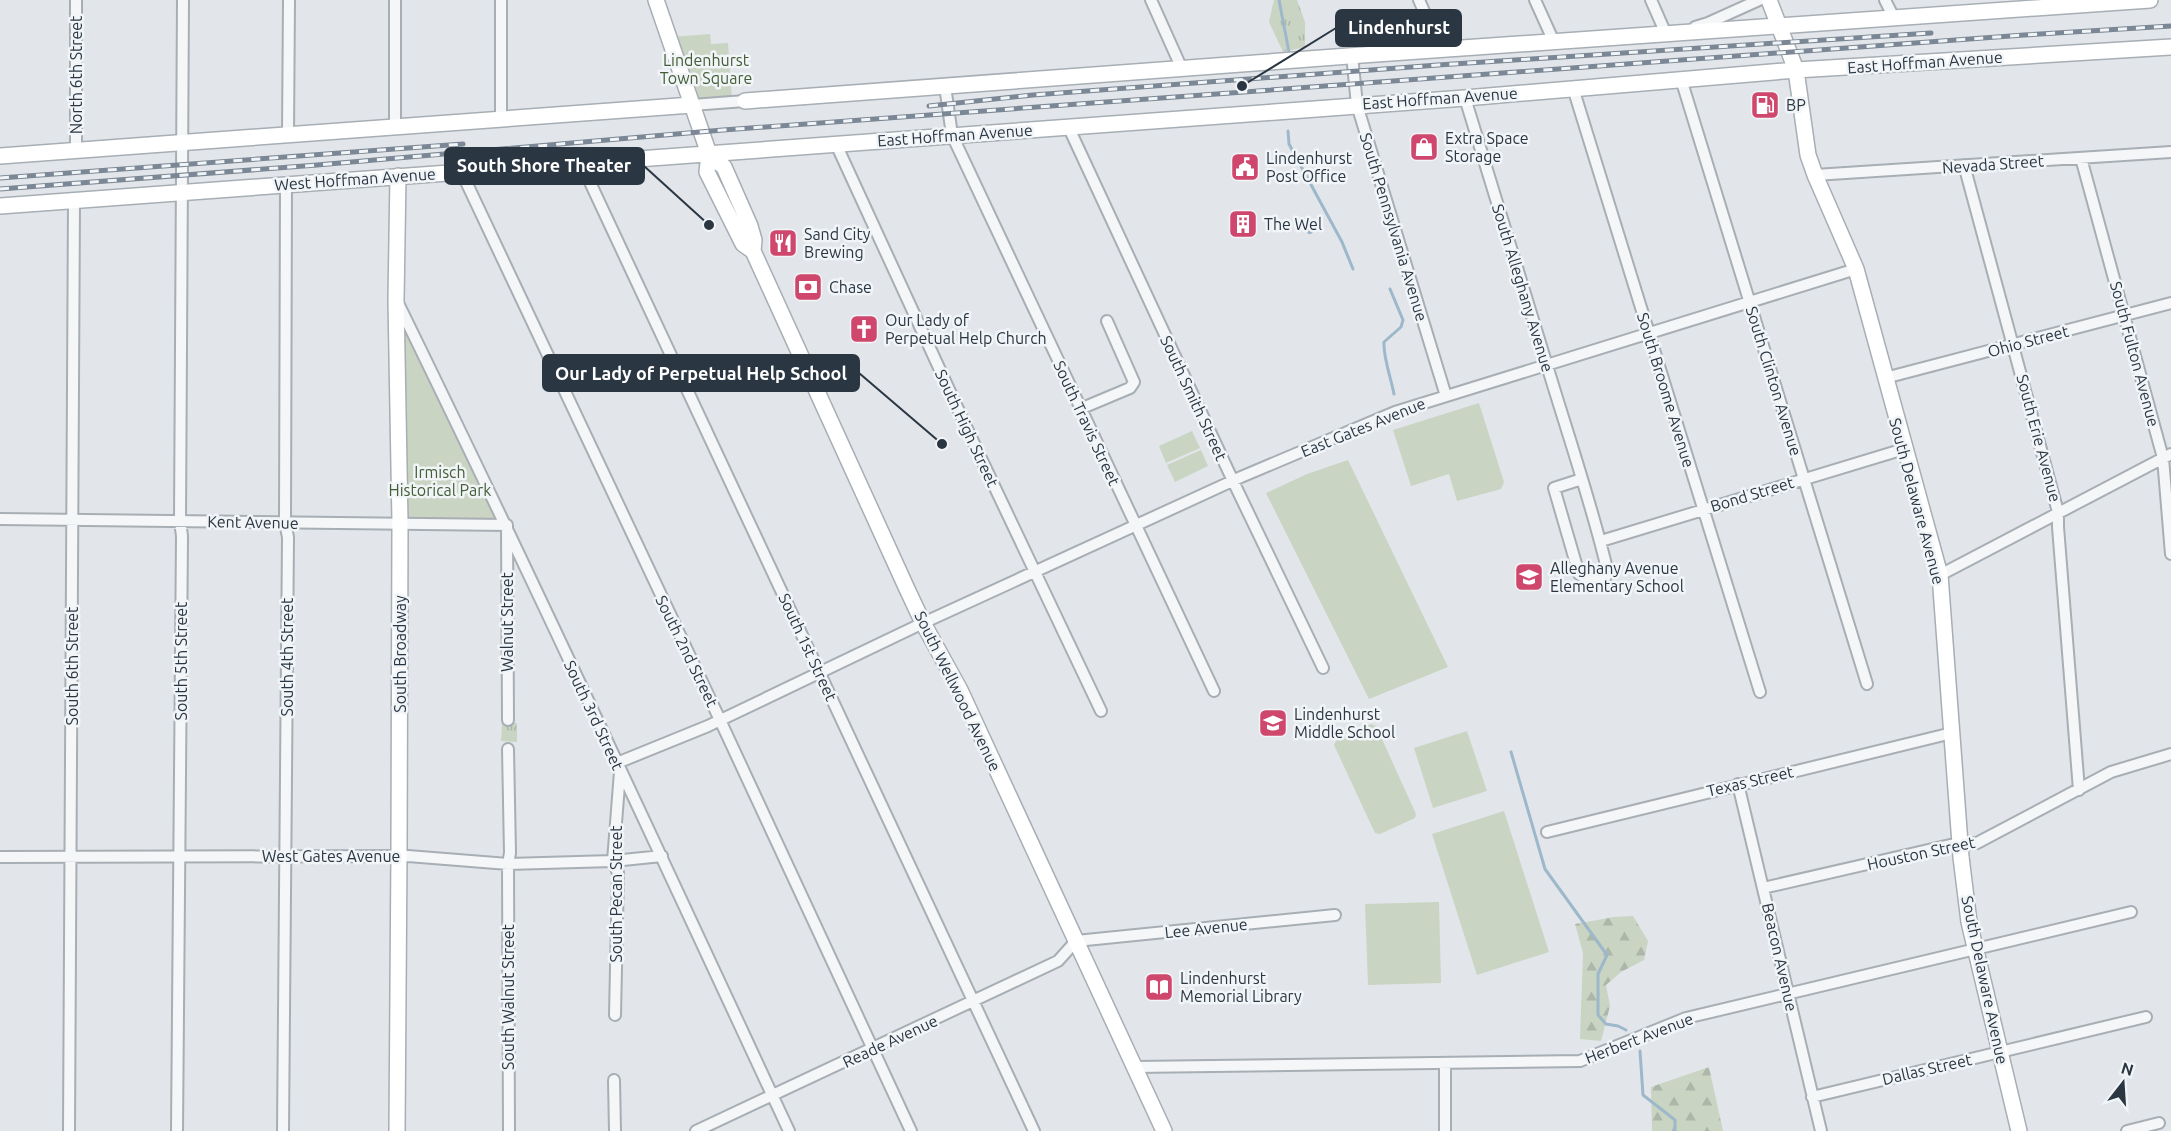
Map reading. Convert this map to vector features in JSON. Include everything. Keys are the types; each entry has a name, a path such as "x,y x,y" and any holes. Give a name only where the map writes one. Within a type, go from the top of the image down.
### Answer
{"street":[{"name":"North 6th Street","path":"76,0 76,150"},
{"name":"South 5th Street","path":"177,1131 182,536 180,521 183,0"},
{"path":"288,134 289,0"},
{"path":"395,0 395,126"},
{"path":"501,0 501,119"},
{"path":"656,0 662,0"},
{"name":"South Wellwood Avenue","path":"656,0 699,129 710,154 724,167 729,177 754,240 753,251 923,623 960,690 1164,1131"},
{"path":"1151,0 1182,69"},
{"path":"1419,0 1441,50"},
{"path":"1535,0 1554,42"},
{"path":"1651,0 1666,34"},
{"path":"1666,34 1708,23 1759,0"},
{"name":"South Delaware Avenue","path":"1769,0 1796,70 1808,154 1856,269 1940,575 1960,843 1969,922 2019,1131"},
{"path":"1885,0 1894,18"},
{"path":"0,156 1352,55 1894,18 2005,5 2150,0"},
{"name":"East Hoffman Avenue","path":"710,154 1465,98 1796,70 2171,47"},
{"name":"South Pennsylvania Avenue","path":"1352,55 1357,105 1446,396"},
{"name":"South Clinton Avenue","path":"1681,79 1867,684"},
{"name":"South Travis Street","path":"945,86 952,135 1214,691"},
{"name":"South Broome Avenue","path":"1573,88 1760,692"},
{"name":"South Alleghany Avenue","path":"1465,98 1546,364 1582,479 1601,541 1608,575 1599,579 1586,579 1579,574 1554,488 1582,479"},
{"name":"South Smith Street","path":"1068,126 1233,481 1323,668"},
{"name":"South High Street","path":"836,144 1101,711"},
{"name":"Nevada Street","path":"1815,175 2171,152"},
{"name":"West Hoffman Avenue","path":"0,206 710,154"},
{"name":"South Fulton Avenue","path":"2081,158 2167,456 2171,554"},
{"name":"South 1st Street","path":"581,163 1034,1131"},
{"name":"South Erie Avenue","path":"1964,165 2058,512 2079,790"},
{"name":"South 2nd Street","path":"461,171 911,1131"},
{"name":"South Broadway","path":"397,1131 400,523 396,300 398,176"},
{"name":"South 4th Street","path":"283,1131 288,560 288,537 285,523 286,184"},
{"name":"South 6th Street","path":"69,1131 74,201"},
{"name":"East Gates Avenue","path":"923,623 1233,481 1395,412 1856,269"},
{"name":"South 3rd Street","path":"396,300 507,525 789,1131"},
{"name":"Ohio Street","path":"1885,378 2171,303"},
{"path":"1080,409 1130,388 1134,382 1107,321"},
{"name":"Bond Street","path":"1601,541 1904,449"},
{"path":"1940,575 2167,456"},
{"name":"Kent Avenue","path":"0,519 507,525"},
{"name":"Walnut Street","path":"507,525 508,720"},
{"path":"618,767 923,623"},
{"name":"Texas Street","path":"1547,832 1952,733"},
{"path":"508,749 510,853 508,864"},
{"name":"Houston Street","path":"1763,888 1960,843 1977,843 2111,772 2171,754"},
{"name":"South Pecan Street","path":"615,1015 618,873 613,861 618,767"},
{"name":"Beacon Avenue","path":"1738,784 1821,1131"},
{"name":"West Gates Avenue","path":"0,857 399,856 508,864 613,861 662,856"},
{"name":"South Walnut Street","path":"508,864 509,1131"},
{"name":"Herbert Avenue","path":"1134,1066 1580,1061 1686,1018 2131,912"},
{"name":"Lee Avenue","path":"1076,941 1335,915"},
{"name":"Reade Avenue","path":"696,1131 1058,961 1076,941"},
{"name":"Dallas Street","path":"1812,1097 2146,1017"},
{"path":"1445,1064 1445,1131"},
{"path":"614,1080 615,1131"},
{"path":"2127,1131 2159,1124"}],"green space":[{"path":"1274,0 1297,0 1305,22 1305,47 1283,52 1269,22"},
{"name":"Lindenhurst Town Square","path":"710,34 711,44 728,43 732,101 693,104 670,37"},
{"name":"Irmisch Historical Park","path":"400,316 497,519 405,518"},
{"path":"1479,403 1504,482 1501,489 1457,501 1449,474 1411,486 1393,430"},
{"path":"1192,431 1200,448 1166,463 1159,446"},
{"path":"1201,450 1208,466 1175,482 1167,465"},
{"path":"1348,460 1448,667 1369,699 1266,493 1307,474"},
{"path":"502,723 517,723 517,742 501,741"},
{"path":"1371,724 1376,726 1416,814 1415,818 1380,834 1375,833 1334,745 1336,741"},
{"path":"1467,731 1487,791 1433,808 1414,748"},
{"path":"1504,811 1549,952 1477,975 1432,834"},
{"path":"1439,902 1441,983 1368,985 1365,904"},
{"path":"1633,916 1648,941 1644,960 1621,972 1606,985 1610,1006 1601,1041 1580,1039 1583,953 1575,924"},
{"path":"1709,1067 1723,1131 1652,1131 1651,1087"}],"water":[{"path":"1310,216 1316,230 1308,234 1301,219"}],"waterway":[{"path":"1279,0 1289,52"},
{"path":"1288,131 1289,144 1342,242 1353,269"},
{"path":"1390,289 1403,320 1401,327 1384,342 1394,394"},
{"path":"1511,752 1545,869 1607,955 1598,974 1598,1015 1606,1024 1626,1030"},
{"path":"1640,1051 1643,1095 1675,1120 1675,1131"}],"railway":[{"path":"0,189 317,165 723,130 2171,26"},
{"path":"929,106 1033,95 1438,65 1931,33"},
{"path":"0,178 463,144"}],"place":[{"name":"Lindenhurst","path":"1242,86"},
{"name":"BP","path":"1765,105"},
{"name":"Extra Space Storage","path":"1424,147"},
{"name":"Lindenhurst Post Office","path":"1245,167"},
{"name":"The Wel","path":"1243,224"},
{"name":"South Shore Theater","path":"709,225"},
{"name":"Sand City Brewing","path":"783,243"},
{"name":"Chase","path":"808,287"},
{"name":"Our Lady of Perpetual Help Church","path":"864,329"},
{"name":"Our Lady of Perpetual Help School","path":"942,444"},
{"name":"Alleghany Avenue Elementary School","path":"1529,577"},
{"name":"Lindenhurst Middle School","path":"1273,723"},
{"name":"Lindenhurst Memorial Library","path":"1159,987"}]}
